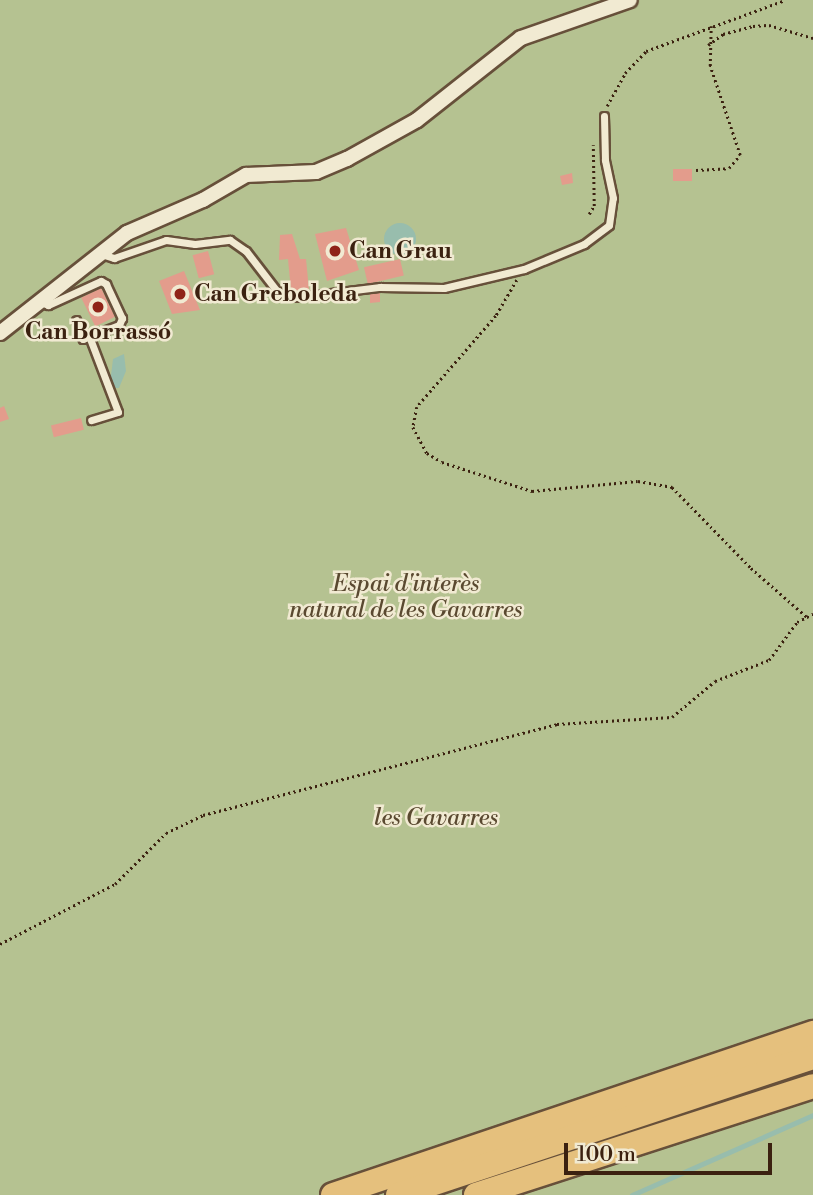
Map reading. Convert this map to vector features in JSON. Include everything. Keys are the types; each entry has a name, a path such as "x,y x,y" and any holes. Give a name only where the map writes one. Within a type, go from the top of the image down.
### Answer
{"highway":[{"path":"333,1195 813,1033"},
{"path":"398,1195 813,1057"},
{"path":"476,1195 813,1086"}],"street":[{"path":"0,333 99,252 127,233 204,200 246,175 316,172 347,159 417,120 522,38 630,0"}],"lane":[{"path":"99,252 111,258 166,240 195,244 230,240 246,251 280,295 298,297 380,287 444,288 524,269 584,244 609,225 612,198 605,160 604,116"},
{"path":"38,301 48,305 100,281 106,284 122,318 120,325 83,339 76,320"},
{"path":"89,337 118,412 91,420"}],"path":[{"path":"604,116 613,92 640,56 711,26 785,0"},
{"path":"707,46 723,34 753,26 769,25 813,38"},
{"path":"696,170 727,169 740,155 717,93 707,46 711,26"},
{"path":"524,269 496,316 425,393 413,427 418,442 442,462 532,491 638,481 672,486 751,568 807,617"},
{"path":"0,944 115,884 166,833 203,816 557,724 672,716 715,681 769,660 797,622 813,614"}],"green space":[{"name":"Espai d'interès natural de les Gavarres","path":"0,0 813,0 813,1195 0,1195"}],"shaded area":[{"path":"400,223 411,228 416,239 411,250 400,255 389,250 384,239 389,228"},
{"path":"124,354 126,371 119,388 114,388 110,384 113,359"}],"building":[{"path":"673,169 692,169 692,181 673,181"},
{"path":"572,173 573,183 562,185 560,176"},
{"name":"Can Grau","path":"346,228 359,270 327,281 315,234"},
{"path":"292,234 300,259 306,259 309,290 291,291 288,259 279,260 280,235"},
{"path":"208,251 214,274 199,278 193,255"},
{"path":"400,259 404,276 368,284 364,267"},
{"name":"Can Greboleda","path":"184,271 200,310 172,314 159,281"},
{"name":"Can Borrassó","path":"101,288 115,317 95,326 81,298"},
{"path":"380,291 380,302 370,303 370,292"},
{"path":"4,406 9,419 0,422 0,408"},
{"path":"81,418 84,430 54,437 51,425"}],"waterway":[{"path":"632,1195 813,1115"}],"place":[{"name":"Can Grau","path":"335,251"},
{"name":"Can Greboleda","path":"180,294"},
{"name":"Can Borrassó","path":"98,307"}],"park label":[{"name":"les Gavarres","path":"436,818"}]}
